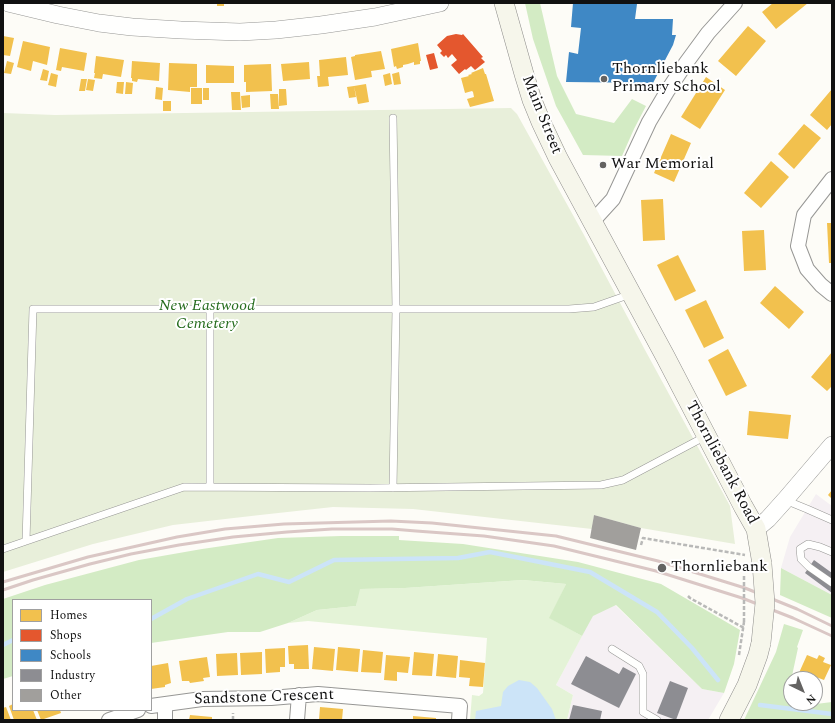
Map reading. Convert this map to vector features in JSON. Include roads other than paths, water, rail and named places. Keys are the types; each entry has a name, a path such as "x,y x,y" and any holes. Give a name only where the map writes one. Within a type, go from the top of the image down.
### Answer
{"main road":[{"name":"Main Street","path":"504,3 532,100 558,158 592,222"},
{"name":"Thornliebank Road","path":"592,222 756,528 762,564 765,602 761,643 747,685 729,720"}],"street":[{"path":"8,3 60,9 99,23 132,27 240,32 321,25 440,3"},
{"path":"592,222 613,199 649,122 668,90 708,33 735,3"},
{"path":"832,179 804,215 798,246 807,269 821,285 832,294"},
{"path":"756,528 768,519 832,445"},
{"name":"Sandstone Crescent","path":"152,706 202,699 271,698 318,694 460,706 459,720"},
{"path":"297,720 299,695"},
{"path":"165,704 166,720"},
{"path":"109,720 135,711"}],"lane":[{"path":"393,118 396,309 393,488"},
{"path":"26,541 33,309 569,309 594,307 631,293"},
{"path":"210,309 210,488"},
{"path":"3,549 184,488 393,488 601,485 623,480 706,436"},
{"path":"785,500 832,520"},
{"path":"832,552 808,544 800,548 801,559 832,583"},
{"path":"612,649 639,666 643,674 643,712 657,720"}],"water":[{"path":"519,680 530,682 537,688 552,709 556,720 475,720 476,711 501,706 503,692 508,686"}],"waterway":[{"path":"152,618 187,599 258,574 289,582 334,560 458,558 490,552 590,572 657,612 692,648 718,680"},
{"path":"3,645 12,640"},
{"path":"760,705 832,714"}],"railway":[{"path":"3,582 88,557 177,537 225,529 284,524 391,521 432,523 556,536 658,561 745,588 797,609 832,626"},
{"path":"3,590 90,564 131,554 179,545 233,537 287,532 332,529 392,529 484,536 554,546 656,571 742,598 793,618 832,636"}],"place":[{"name":"Thornliebank Primary School","path":"604,79"},
{"name":"War Memorial","path":"603,165"},
{"name":"Thornliebank","path":"662,568"}],"park label":[{"name":"New Eastwood Cemetery","path":"207,316"}]}
